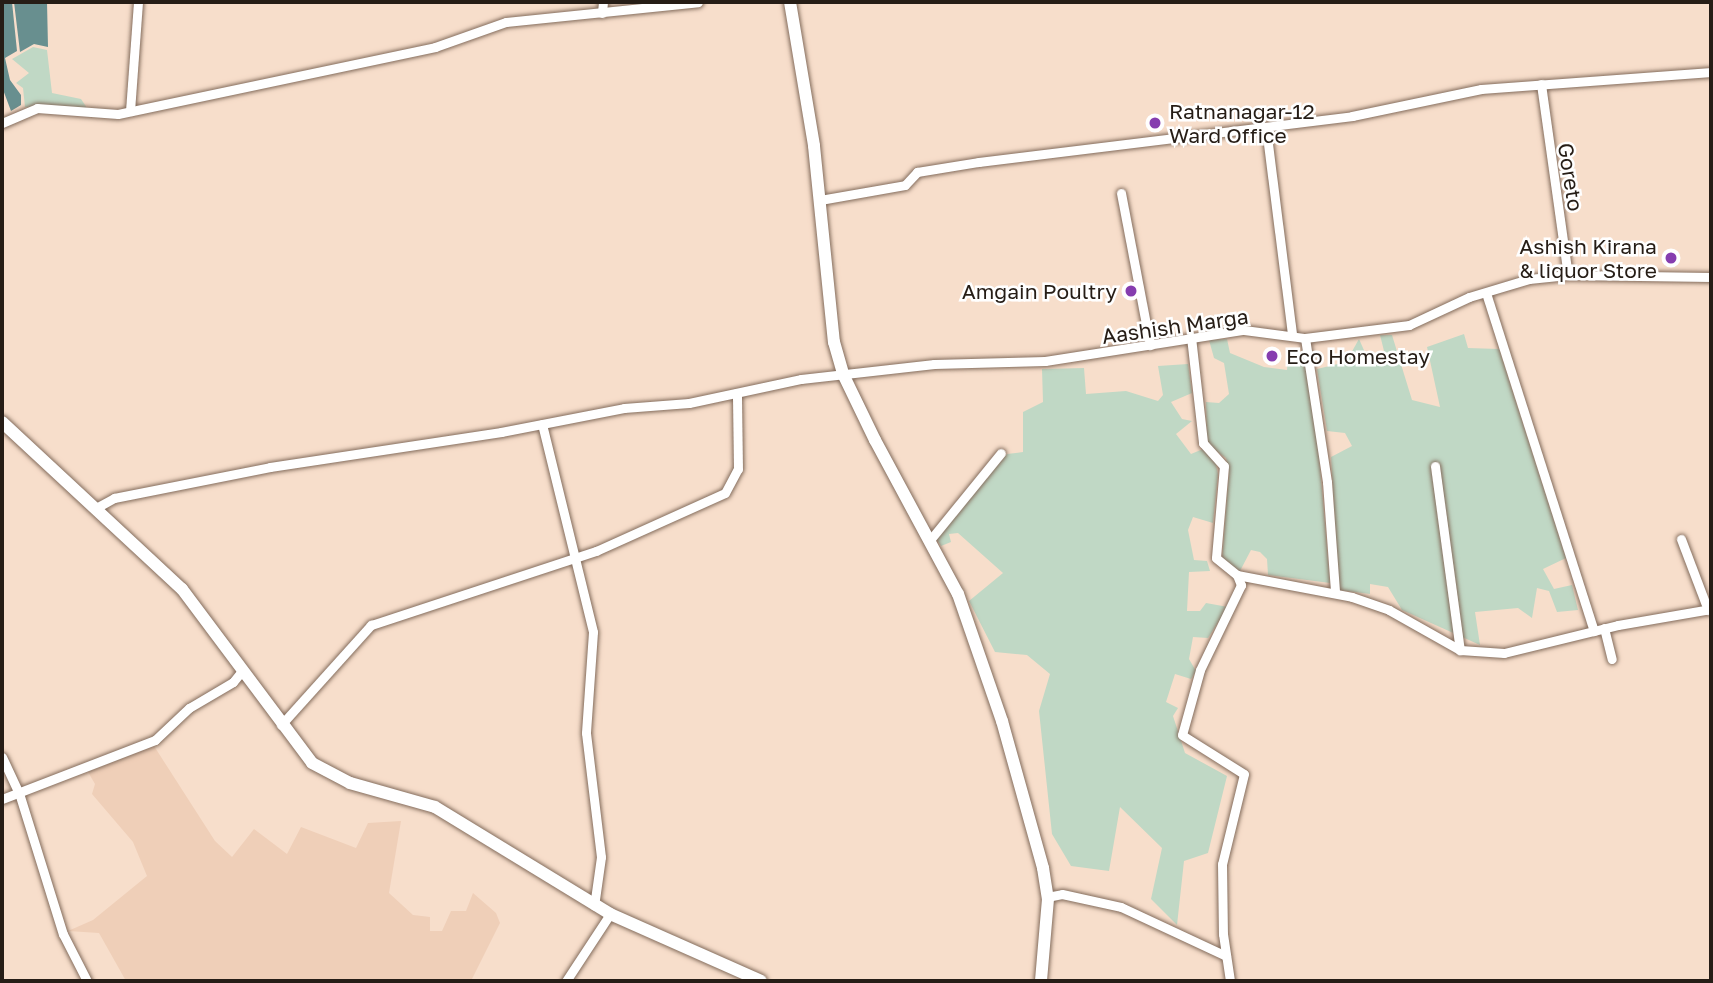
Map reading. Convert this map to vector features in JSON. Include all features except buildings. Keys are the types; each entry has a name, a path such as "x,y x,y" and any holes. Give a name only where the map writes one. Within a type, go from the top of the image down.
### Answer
{"street":[{"path":"130,111 138,2"},
{"path":"602,13 603,2"},
{"path":"2,123 37,108 81,114 130,111 435,47 506,22 698,2"},
{"path":"790,2 820,200 834,342 844,376 958,594 998,710 1023,789 1047,897 1041,981"},
{"path":"820,200 905,185 917,172 1352,116 1481,89 1711,72"},
{"name":"Goreto","path":"1541,84 1567,275"},
{"path":"1266,128 1292,335"},
{"path":"1121,193 1150,345"},
{"name":"Aashish Marga","path":"96,508 114,498 230,474 844,376 934,364 1043,361 1244,330 1305,338 1409,325 1528,279 1567,275 1711,277"},
{"path":"1486,293 1594,631"},
{"path":"1191,337 1203,443 1224,466 1216,558 1237,575 1335,593 1389,610 1460,650 1504,653 1604,628 1710,610 1681,539"},
{"path":"1305,338 1328,482 1335,593"},
{"path":"281,725 371,625 576,558 725,493 738,469 737,393"},
{"path":"2,422 182,589 312,763 328,774 435,807 594,906 761,981"},
{"path":"542,424 593,632 586,733 601,856 594,906"},
{"path":"930,540 1001,453"},
{"path":"1435,466 1460,650"},
{"path":"1230,981 1226,956 1222,864 1244,774 1182,735 1200,670 1241,586 1237,575"},
{"path":"1604,628 1612,659"},
{"path":"2,799 155,740 189,708 233,682 242,671"},
{"path":"2,757 19,793 64,934 86,981"},
{"path":"1047,897 1062,894 1121,907 1226,956"},
{"path":"566,981 610,914"}],"shaded area":[{"path":"154,746 215,841 232,857 254,829 287,854 301,827 356,848 368,823 401,821 389,893 413,915 430,917 430,931 442,931 451,911 466,911 473,893 496,913 500,923 471,981 126,981 99,933 68,931 93,920 147,876 133,842 92,794 95,784 88,772"}],"green space":[{"path":"33,47 47,50 52,93 81,99 89,111 25,107 23,88 16,83 29,73 12,59"},
{"path":"1464,334 1468,348 1499,349 1566,558 1543,569 1554,589 1572,585 1578,610 1557,612 1549,591 1537,588 1532,618 1518,608 1475,612 1480,645 1402,610 1388,587 1370,584 1370,594 1339,590 1331,457 1352,446 1345,433 1327,431 1317,369 1346,362 1359,339 1367,357 1386,359 1380,335 1392,335 1412,400 1440,407 1427,347"},
{"path":"1227,339 1230,353 1264,367 1287,370 1288,358 1303,356 1314,398 1330,583 1268,575 1267,559 1260,552 1251,550 1240,571 1222,561 1229,472 1226,458 1207,444 1206,402 1219,403 1229,394 1224,363 1214,358 1209,340"},
{"path":"1188,364 1192,393 1171,402 1182,419 1192,421 1176,434 1191,454 1203,449 1215,460 1218,474 1213,523 1193,517 1188,530 1194,560 1207,561 1210,571 1189,572 1187,611 1200,611 1206,603 1228,607 1208,638 1193,637 1189,659 1196,671 1191,679 1175,674 1166,702 1178,708 1173,716 1185,753 1227,776 1208,853 1184,861 1177,925 1151,899 1162,848 1120,807 1109,871 1071,866 1052,834 1039,711 1050,674 1027,655 995,652 969,601 1003,573 958,533 949,534 951,542 941,546 934,535 1007,454 1023,452 1023,412 1043,402 1042,369 1084,368 1086,394 1126,391 1158,401 1163,395 1158,366"}],"water":[{"path":"2,2 12,2 17,51 5,58 10,80 21,95 21,105 11,111 2,87"},
{"path":"14,2 47,2 48,47 34,44 20,52"}],"place":[{"name":"Ratnanagar-12 Ward Office","path":"1155,123"},
{"name":"Ashish Kirana & liquor Store","path":"1671,258"},
{"name":"Amgain Poultry","path":"1131,291"},
{"name":"Eco Homestay","path":"1272,356"}]}
